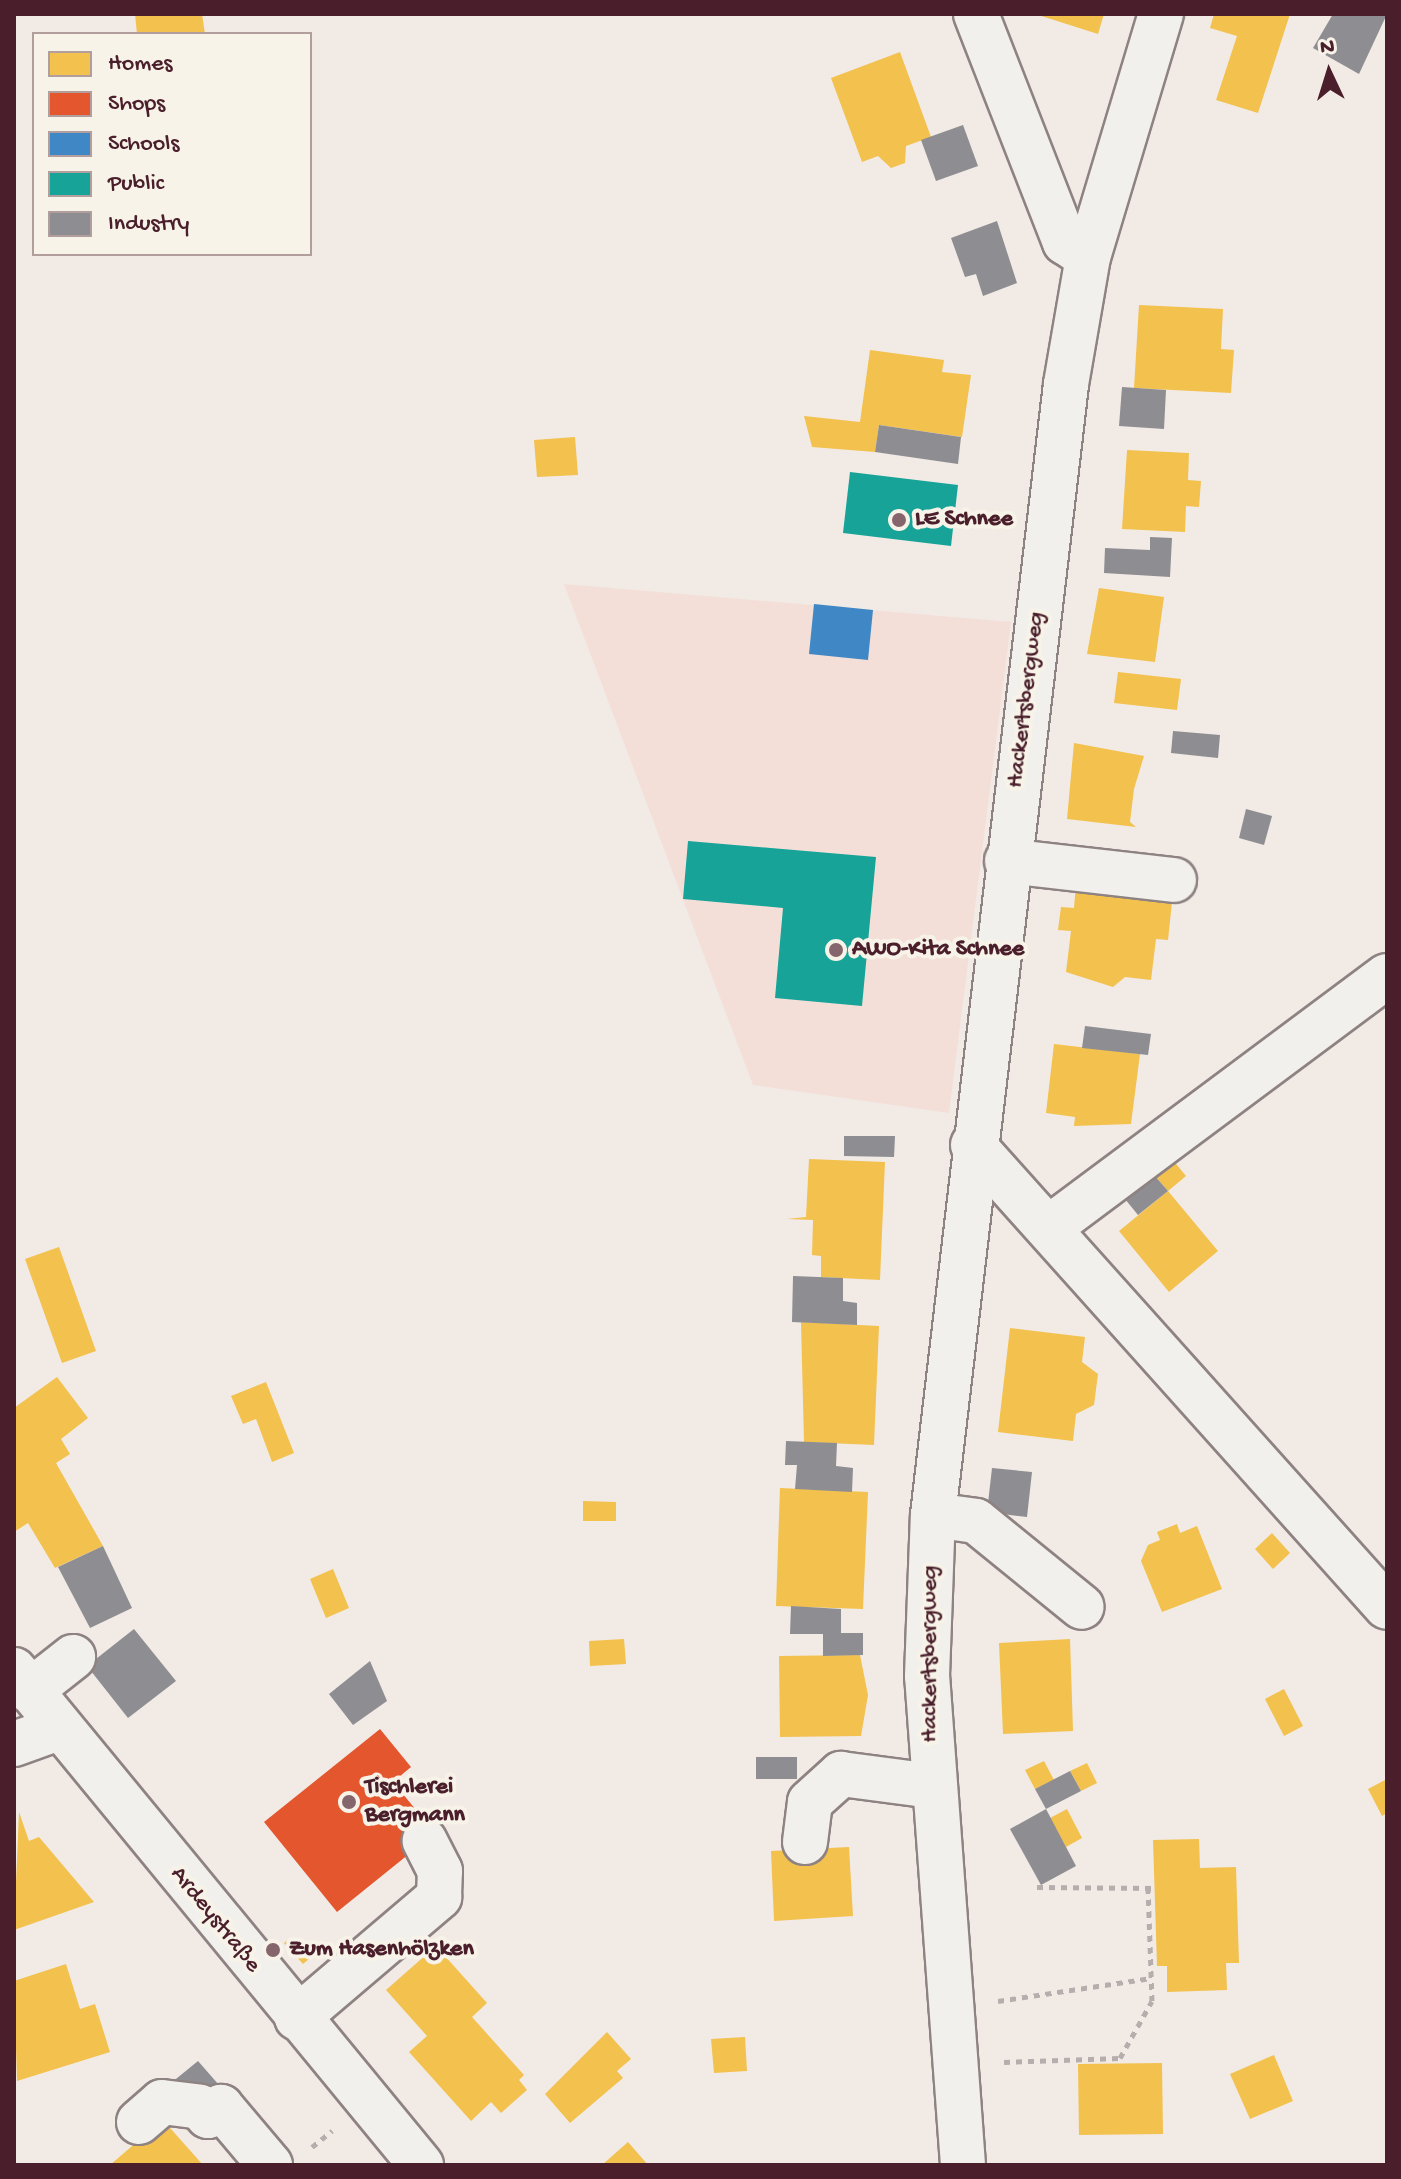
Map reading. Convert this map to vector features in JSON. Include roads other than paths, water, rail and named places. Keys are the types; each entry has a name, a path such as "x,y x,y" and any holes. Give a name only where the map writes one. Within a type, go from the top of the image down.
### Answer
{"street":[{"path":"976,14 1065,242 1088,257"},
{"name":"Hackertsbergweg","path":"963,2165 950,2008 957,1886 952,1833 932,1786 927,1676 933,1515 1007,861 1088,257 1161,14"},
{"path":"1007,861 1174,880"},
{"path":"1050,1227 1387,976"},
{"path":"973,1145 1050,1227 1387,1607"},
{"path":"933,1515 976,1521 1082,1607"},
{"path":"19,1678 73,1657"},
{"name":"Ardeystraße","path":"19,1678 421,2165"},
{"path":"14,1744 59,1728"},
{"path":"797,1767 932,1786"},
{"path":"805,1842 810,1802 841,1774"},
{"path":"297,2018 439,1897 440,1871 425,1841"},
{"path":"139,2122 162,2102 200,2107 208,2116 221,2107 285,2161"}],"place":[{"name":"LE Schnee","path":"899,520"},
{"name":"AWO-Kita Schnee","path":"836,950"},
{"name":"Tischlerei Bergmann","path":"349,1802"},
{"name":"Zum Hasenhölzken","path":"273,1950"}]}
